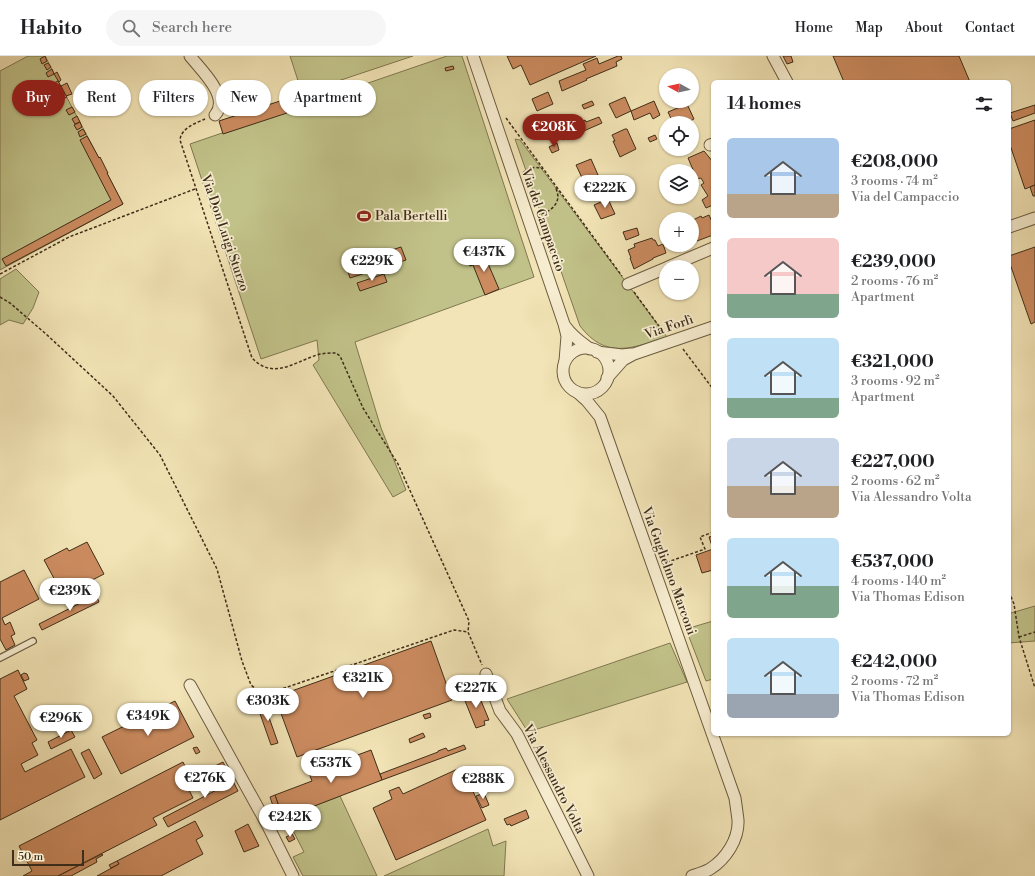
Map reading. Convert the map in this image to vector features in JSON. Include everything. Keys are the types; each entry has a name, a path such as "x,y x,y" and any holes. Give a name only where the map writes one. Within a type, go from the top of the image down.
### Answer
{"street":[{"path":"190,56 206,75 216,92 218,109 214,115"},
{"name":"Via del Campaccio","path":"473,56 564,324 567,336 565,361"},
{"path":"773,56 786,80"},
{"path":"1011,225 1035,218"},
{"path":"684,260 711,249"},
{"path":"628,284 659,270"},
{"name":"Via del Campaccio","path":"564,324 571,334 594,350"},
{"name":"Via Forlì","path":"606,382 623,360 634,354 711,328"},
{"path":"583,348 594,350 603,356 607,363 608,371 606,382 598,390 591,393 584,394 577,392 570,388 563,376 565,361 570,355 583,348"},
{"name":"Via Forlì","path":"594,350 622,355 634,354"},
{"name":"Via Guglielmo Marconi","path":"606,382 600,395 600,417 711,730"},
{"name":"Via Guglielmo Marconi","path":"577,392 587,401 600,417"},
{"name":"Via Alessandro Volta","path":"486,674 500,711 516,734 588,876"},
{"path":"190,685 268,826 293,876"},
{"name":"Via Guglielmo Marconi","path":"692,876 709,869 719,862 731,848 736,834 738,821 735,798 713,736"}],"lane":[{"path":"0,658 33,641"}],"path":[{"path":"502,113 667,337 679,344 711,386"},
{"name":"Via Don Luigi Sturzo","path":"214,115 190,126 180,137 180,140 252,358 261,365 272,369 287,366 319,354 336,352 345,366 363,408 398,464 469,621 468,632"},
{"path":"516,184 526,170 531,167 543,169"},
{"path":"525,210 533,214 542,214 549,211 555,204 558,196 555,185"},
{"path":"0,274 69,237 195,189"},
{"path":"0,297 10,303 46,334 114,396 160,455 217,569 242,661 251,684 261,693 270,693 454,630 468,632 486,674"},
{"path":"653,567 705,549 700,537 711,533"},
{"path":"1011,597 1014,604 1018,637 1035,688"},
{"path":"1018,637 1035,632"}],"green space":[{"path":"28,56 45,56 58,80 12,80 12,116 65,116 65,94 73,109 73,116 77,116 123,204 0,270 0,71"},
{"path":"290,56 413,56 341,80 298,80"},
{"name":"Pala Bertelli","path":"447,56 462,56 534,277 355,342 381,428 406,490 393,497 313,365 319,360 317,340 261,359 190,144 279,114 279,116 376,116 376,80"},
{"path":"515,139 520,140 667,337 631,347 610,347 600,344 590,337 580,326"},
{"path":"16,269 39,292 33,308 23,324 9,320 0,325 0,279"},
{"path":"1035,606 1035,641 1011,643 1011,613"},
{"path":"711,622 711,680 706,681 686,629"},
{"path":"670,643 687,682 528,732 507,699"},
{"path":"340,796 377,876 303,876 293,857 304,852 286,817"},
{"path":"488,829 493,846 506,841 504,876 384,876"}],"building":[{"path":"45,56 47,61 42,64 40,59"},
{"path":"507,56 596,56 530,85 521,65 513,69"},
{"path":"621,56 622,59 616,62 617,66 562,91 559,81 586,70 583,64 597,58 599,64"},
{"path":"783,56 791,56 793,62 787,64"},
{"path":"833,56 959,56 969,80 843,80"},
{"path":"48,63 51,67 47,70 44,65"},
{"path":"453,66 454,69 446,71 445,68"},
{"path":"52,69 54,74 48,77 46,73"},
{"path":"57,72 61,80 58,80 54,74"},
{"path":"67,83 72,94 66,96 65,84"},
{"path":"548,92 553,104 537,111 532,99"},
{"path":"625,97 631,111 616,118 609,104"},
{"path":"279,101 279,116 223,134 219,121 234,116 271,116 271,104"},
{"path":"592,101 594,105 584,109 582,105"},
{"path":"654,101 660,115 653,119 650,113 634,120 631,111"},
{"path":"1035,105 1035,113 1013,121 1011,113"},
{"path":"72,107 73,113 69,115 66,110"},
{"path":"678,108 689,108 693,116 670,116 668,112"},
{"path":"77,116 80,122 75,124 72,119"},
{"path":"599,117 602,123 563,140 562,138 566,137 565,134 552,140 545,127 558,122 563,133 577,127 576,125 585,120 586,122"},
{"path":"1035,120 1035,185 1025,189 1011,148 1011,128"},
{"path":"80,122 82,127 77,130 74,125"},
{"path":"83,129 86,134 80,137 78,132"},
{"path":"627,129 636,149 620,157 612,135"},
{"path":"655,135 657,139 650,142 648,138"},
{"path":"87,136 99,158 100,157 123,204 6,266 2,259 111,200 80,140"},
{"path":"557,143 559,150 552,153 549,147"},
{"path":"704,151 711,160 711,206 706,208 702,200 708,196 701,185 704,183 701,178 699,178 699,164 691,164 688,158 699,156 699,153"},
{"path":"591,159 598,175 584,182 576,165"},
{"path":"1035,185 1035,196 1033,196 1030,187"},
{"path":"608,199 615,214 601,219 594,205"},
{"path":"709,215 711,220 711,236 699,240 699,217 701,216 702,218"},
{"path":"637,228 639,235 626,240 623,232"},
{"path":"652,238 659,246 659,252 666,253 653,258 634,269 628,250 635,247 634,244"},
{"path":"401,247 406,260 350,278 346,265"},
{"path":"1035,247 1035,322 1031,324 1011,267 1011,255"},
{"path":"483,252 499,289 485,295 473,265 470,266 467,260"},
{"path":"384,274 387,282 360,291 357,283"},
{"path":"87,542 104,574 63,595 44,560 67,548 69,551"},
{"path":"711,550 711,571 702,573 696,555"},
{"path":"24,570 39,599 2,618 5,625 10,622 15,634 11,636 15,645 6,650 0,639 0,582"},
{"path":"96,595 99,602 42,630 39,624"},
{"path":"431,641 452,700 297,757 275,697"},
{"path":"18,670 27,689 14,696 37,740 32,743 38,755 21,764 25,772 71,749 85,777 0,820 0,679"},
{"path":"24,673 27,674 29,679 24,681 21,675"},
{"path":"474,681 477,689 470,691 469,687 465,685"},
{"path":"477,691 489,720 484,721 485,725 476,728 463,696"},
{"path":"270,699 272,703 265,706 278,743 271,745 258,708 261,703"},
{"path":"175,701 194,737 121,774 102,737"},
{"path":"430,713 431,717 425,719 423,715"},
{"path":"71,730 75,737 51,749 48,742"},
{"path":"423,733 425,737 410,743 409,739"},
{"path":"464,745 466,749 382,780 380,774 446,748 448,751"},
{"path":"197,747 200,752 196,754 193,748"},
{"path":"89,749 102,774 94,779 81,753"},
{"path":"371,750 382,780 283,818 275,795 312,781 309,773"},
{"path":"183,762 195,787 189,790 193,798 153,818 157,825 58,876 23,876 32,871 19,846"},
{"path":"223,762 238,791 168,827 163,818 226,785 215,766"},
{"path":"462,767 486,820 396,860 373,808 392,799 389,791 399,787 403,794"},
{"path":"484,793 489,805 482,808 476,796"},
{"path":"275,795 279,807 274,809 270,797"},
{"path":"526,810 529,818 511,826 510,824 507,825 504,819"},
{"path":"195,821 203,836 196,840 203,854 161,876 97,876 119,864 117,861"},
{"path":"248,824 259,846 244,852 235,831"},
{"path":"292,834 295,839 289,842 286,837"},
{"path":"102,854 103,855 96,859 97,862 71,876 58,876"},
{"path":"117,861 119,864 111,868 109,865"}],"place":[{"name":"Pala Bertelli","path":"364,216"}]}
